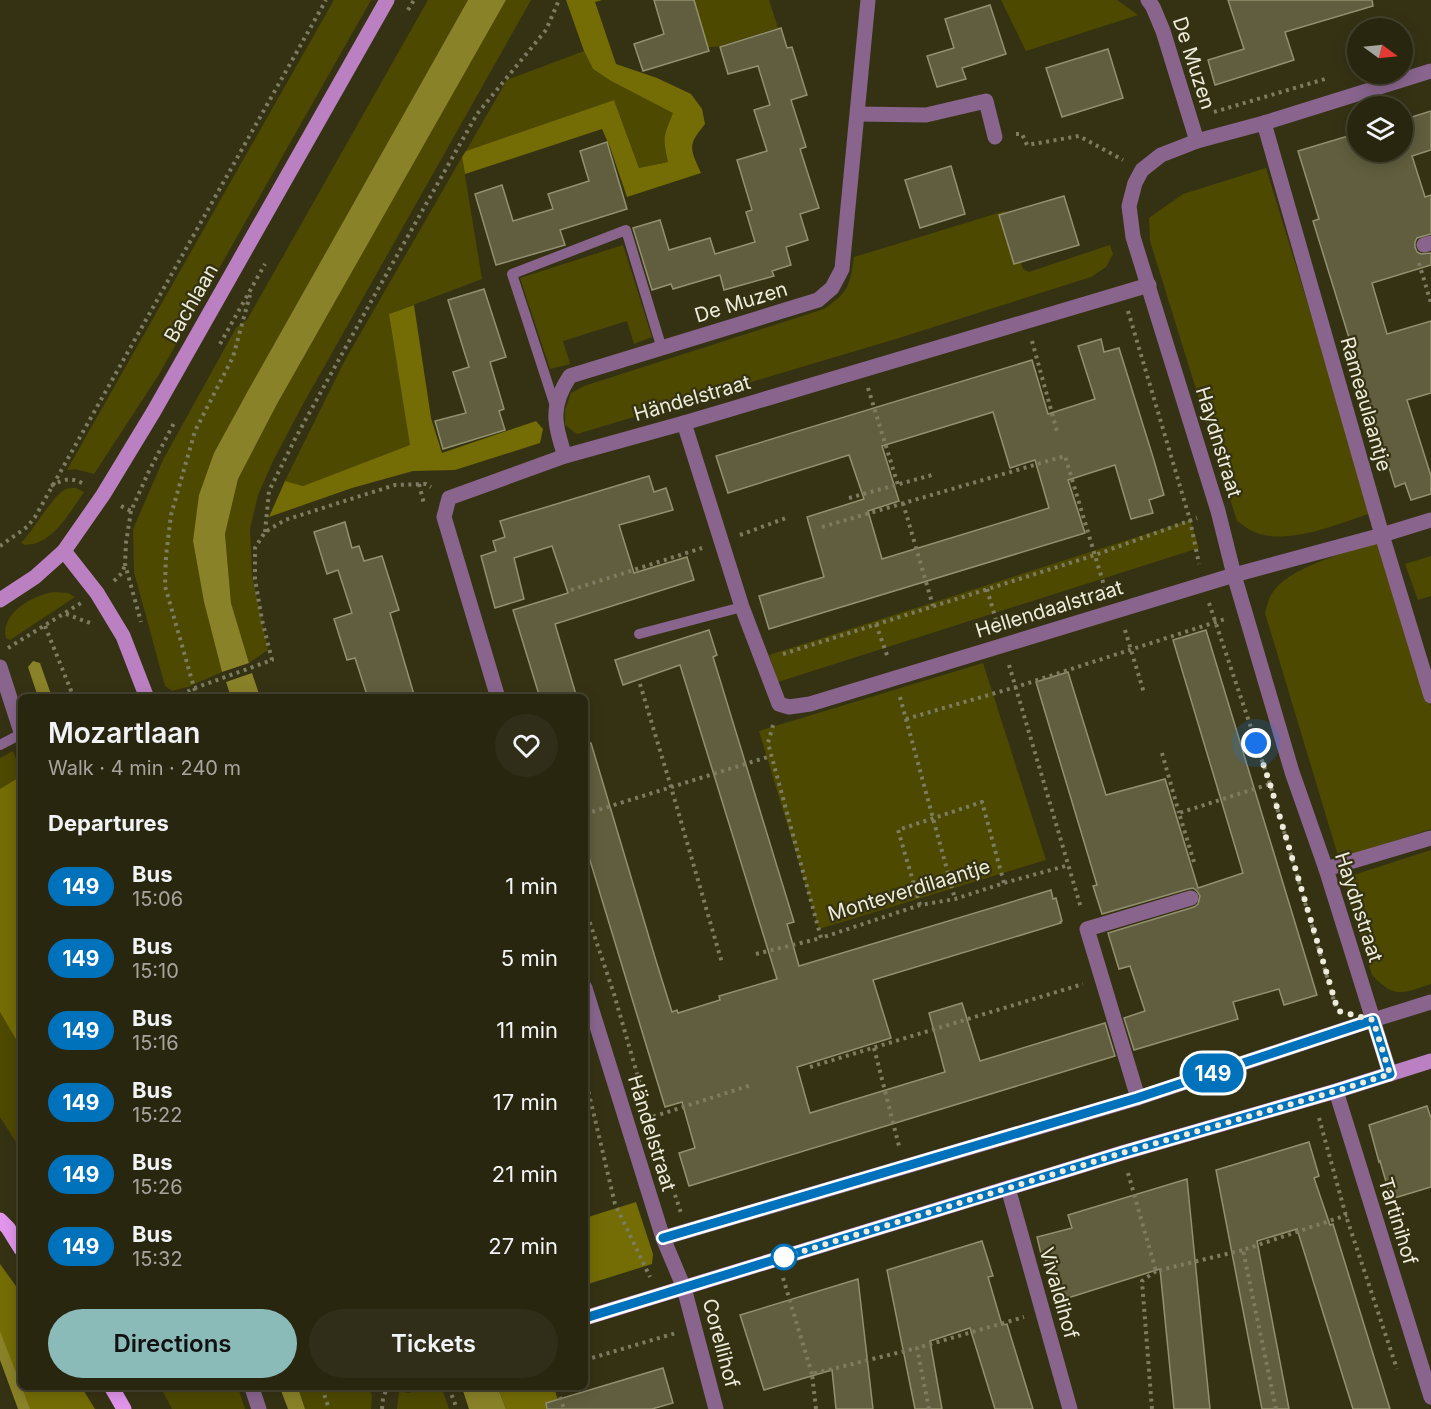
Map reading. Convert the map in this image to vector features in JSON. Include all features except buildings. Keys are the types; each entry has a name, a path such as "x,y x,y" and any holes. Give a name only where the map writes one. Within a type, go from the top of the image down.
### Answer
{"main road":[{"path":"0,1210 4,1224 18,1245"},
{"path":"113,1390 124,1409"}],"street":[{"name":"Bachlaan","path":"0,600 35,577 64,551 103,495 154,411 387,0"},
{"name":"De Muzen","path":"564,456 556,431 556,409 561,390 570,376 818,300 832,288 842,269 868,0"},
{"name":"De Muzen","path":"1148,0 1163,31 1197,141"},
{"path":"1142,170 1161,155 1197,141 1431,72"},
{"path":"858,114 926,115 986,101 995,136"},
{"name":"Rameaulaantje","path":"1263,123 1431,696"},
{"name":"Haydnstraat","path":"1142,170 1135,183 1129,206 1133,237 1218,511 1234,575 1293,776 1326,869 1390,1074"},
{"name":"Händelstraat","path":"449,498 564,456 684,423 1149,285"},
{"path":"684,423 742,607 779,704"},
{"path":"449,498 444,517 497,694"},
{"name":"Hellendaalstraat","path":"779,704 789,707 810,704 1234,575 1431,520"},
{"path":"64,551 97,593 123,636 145,694"},
{"path":"0,667 18,724"},
{"path":"1326,869 1431,838"},
{"path":"1137,1098 1087,929 1191,898"},
{"name":"Händelstraat","path":"588,998 663,1238 684,1288"},
{"path":"663,1238 1137,1098 1431,1002"},
{"path":"588,1317 1431,1061"},
{"name":"Tartinihof","path":"1336,1091 1431,1397"},
{"name":"Vivaldihof","path":"1008,1188 1070,1409"},
{"name":"Corellihof","path":"684,1288 716,1409"},
{"path":"253,1390 259,1409"}],"lane":[{"path":"556,409 512,274 626,230 662,349"},
{"path":"639,634 742,607"},
{"path":"0,745 18,735"}],"path":[{"path":"0,546 27,527 34,517 326,0"},
{"path":"182,694 272,660 255,579 255,548 265,532 269,491 296,437 477,114 546,30 559,0"},
{"path":"1190,119 1335,76"},
{"path":"995,136 1022,134 1027,145 1079,136 1142,170"},
{"path":"1427,244 1416,254 1431,303"},
{"path":"196,694 165,586 171,515 195,431 233,357 251,288"},
{"path":"1123,293 1190,520 1204,584"},
{"path":"1027,320 1058,435"},
{"path":"863,370 898,485"},
{"path":"822,527 1065,456 1112,612"},
{"path":"849,498 932,475"},
{"path":"265,532 285,520 395,485 426,484 449,498"},
{"path":"903,502 933,606"},
{"path":"762,660 1095,555 1218,511"},
{"path":"126,564 126,543 131,512"},
{"path":"571,590 721,542 786,518"},
{"path":"987,589 1087,929"},
{"path":"906,719 1016,687 1245,612"},
{"path":"1215,622 1270,784 1338,1011 1373,1020"},
{"path":"876,624 906,719 955,899"},
{"path":"0,653 45,626 72,694"},
{"path":"1131,650 1144,693"},
{"path":"640,684 722,963"},
{"name":"Monteverdilaantje","path":"779,704 768,743 821,938 920,905 955,899 1069,865"},
{"path":"1162,753 1194,862"},
{"path":"588,813 771,756"},
{"path":"1179,813 1293,776"},
{"path":"920,905 898,830 982,802 1004,883"},
{"path":"588,917 614,994 640,1084"},
{"path":"756,954 821,938"},
{"path":"810,1067 1101,978"},
{"path":"874,1048 905,1167"},
{"path":"628,1125 751,1085"},
{"path":"588,1090 615,1204 659,1295"},
{"path":"1313,1098 1346,1216 1399,1375"},
{"path":"661,1152 687,1231"},
{"path":"1122,1153 1156,1271"},
{"path":"1152,1409 1142,1281 1156,1271 1243,1250 1372,1207"},
{"path":"1243,1250 1276,1409"},
{"path":"783,1278 812,1374 816,1409"},
{"path":"812,1374 917,1348 1042,1311"},
{"path":"588,1359 695,1328"},
{"path":"917,1348 929,1409"},
{"path":"322,1390 329,1409"},
{"path":"382,1409 386,1390"},
{"path":"450,1390 457,1409"},
{"path":"560,1397 564,1409"}],"shaded area":[{"path":"334,0 371,0 158,376 94,474 75,469 67,470"},
{"path":"428,0 468,0 249,389 193,541 204,602 222,672 188,687 172,691 165,686 134,572 133,529 163,460 236,328 247,320"},
{"path":"468,0 506,0 277,404 238,479 225,534 231,603 249,663 222,672 204,602 193,541 199,495 214,453"},
{"path":"506,0 531,0 302,406 258,495 250,529 252,575 268,650 249,663 231,603 225,534 238,479 277,404"},
{"path":"566,0 602,0 595,2 616,64 657,78 691,94 702,109 705,124 695,137 692,147 701,173 627,197 602,129 465,174 462,157 466,151 614,100 639,168 668,162 665,136 673,113 611,81 593,69 584,51"},
{"path":"693,0 769,0 778,28 716,47 707,47"},
{"path":"1001,0 1117,0 1138,15 1026,51"},
{"path":"584,51 593,69 611,81 674,113 665,137 668,162 639,168 614,100 466,151 507,80"},
{"path":"462,157 482,279 389,314 411,445 303,486 285,481 344,362"},
{"path":"1266,168 1372,513 1300,535 1270,536 1257,533 1237,521 1150,241 1149,218 1183,194"},
{"path":"1005,211 1023,269 1029,272 1110,245 1113,254 1106,267 1091,277 899,338 577,434 565,425 565,410 571,393 584,386 824,309 839,298 847,287 854,257"},
{"path":"623,245 652,337 634,344 627,321 563,341 570,364 550,369 520,278"},
{"path":"414,305 431,418 442,453 536,421 543,429 540,443 455,470 413,471 352,488 269,517 285,481 303,486 410,445 389,314"},
{"path":"76,488 84,492 53,533 34,544 21,543 61,493 66,489"},
{"path":"1190,520 1199,548 778,682 769,655"},
{"path":"1380,542 1431,707 1431,829 1339,859 1265,613 1271,595 1290,576 1320,561"},
{"path":"1431,556 1431,596 1418,600 1405,564"},
{"path":"54,592 68,593 75,597 10,640 6,638 5,629 13,613 28,601"},
{"path":"33,661 40,663 51,694 37,694 28,667"},
{"path":"983,663 1046,860 819,929 759,731"},
{"path":"252,673 259,694 230,694 226,682"},
{"path":"13,751 18,764 18,779 0,789 0,758"},
{"path":"18,778 18,1043 0,1012 0,789"},
{"path":"1431,850 1431,984 1406,992 1394,991 1372,975 1344,878"},
{"path":"0,1012 18,1043 18,1145 0,1117"},
{"path":"636,1202 653,1254 652,1264 588,1284 588,1217"},
{"path":"0,1264 18,1289 18,1390 83,1390 95,1409 23,1409 0,1348"},
{"path":"0,1331 18,1378 18,1390 23,1390 30,1409 18,1409 0,1360"},
{"path":"162,1390 239,1390 245,1409 172,1409"},
{"path":"281,1390 299,1390 305,1409 288,1409"},
{"path":"299,1390 370,1390 372,1395 371,1409 305,1409"},
{"path":"419,1390 443,1390 449,1409 397,1409 399,1391 409,1393"},
{"path":"463,1390 499,1390 506,1409 469,1409"},
{"path":"499,1390 555,1390 561,1409 506,1409"}],"bus line":[{"name":"149","path":"588,1317 1122,1153 1390,1074 1373,1020 1137,1098 663,1238"}],"route":[{"path":"784,1257 1122,1153 1390,1074 1373,1020 1338,1011 1256,743"}]}
